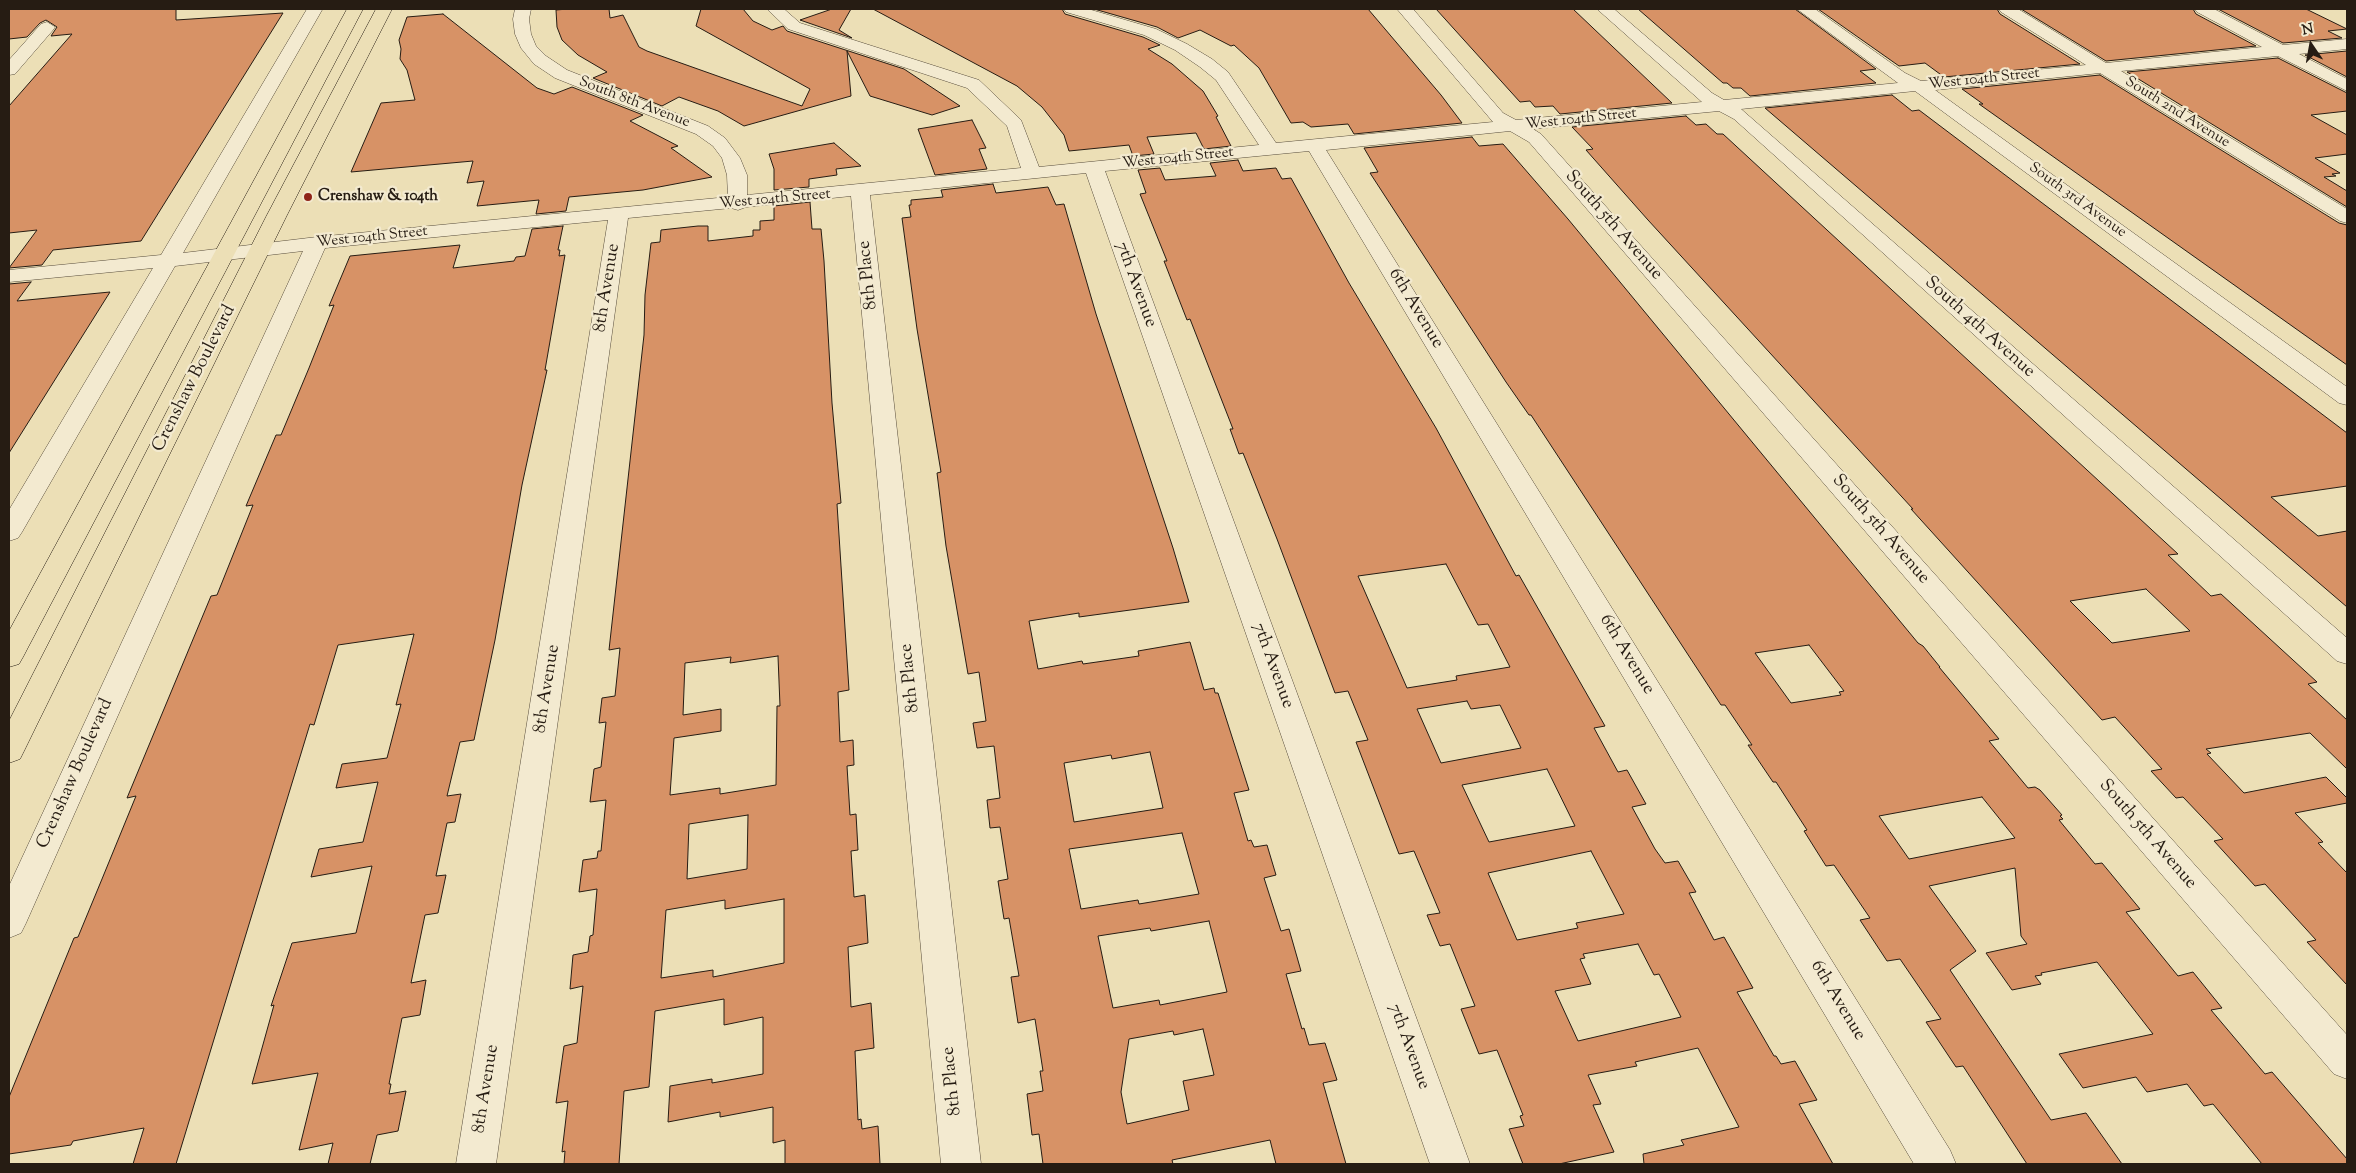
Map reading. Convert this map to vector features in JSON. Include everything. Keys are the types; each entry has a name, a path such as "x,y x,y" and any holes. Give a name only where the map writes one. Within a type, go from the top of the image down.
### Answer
{"main road":[{"name":"Crenshaw Boulevard","path":"9,657 355,9"},
{"name":"Crenshaw Boulevard","path":"9,752 260,250 384,9"}],"street":[{"name":"South 8th Avenue","path":"522,9 523,34 529,48 561,74 702,130 720,142 731,158 737,175 738,204"},
{"path":"775,9 794,26 973,84 1015,124 1032,174"},
{"path":"1072,9 1150,32 1181,47 1206,63 1233,90 1271,150"},
{"name":"South 5th Avenue","path":"1405,9 1497,117 1535,138 2347,1062"},
{"name":"South 4th Avenue","path":"1606,9 1706,97 1740,116 2347,654"},
{"name":"South 3rd Avenue","path":"1805,9 1899,77 1919,86 2347,398"},
{"name":"South 2nd Avenue","path":"2007,9 2347,217"},
{"path":"2203,9 2347,86"},
{"path":"9,532 166,260 314,10"},
{"path":"9,70 46,27"},
{"name":"West 104th Street","path":"9,276 222,255 317,243 738,204 2347,44"},
{"name":"6th Avenue","path":"1315,146 1936,1164"},
{"name":"7th Avenue","path":"1094,168 1450,1164"},
{"name":"8th Place","path":"860,192 961,1164"},
{"name":"8th Avenue","path":"476,1164 619,214"},
{"name":"Crenshaw Boulevard","path":"9,923 317,243"}],"building":[{"path":"9,9 176,9 176,20 283,13 141,241 53,250 42,265 9,268 37,230 9,233 9,106 72,34 51,36 57,27 46,20 40,23 27,37 9,39"},
{"path":"609,9 610,18 623,15 639,47 802,106 810,89 696,26 701,9 743,9 753,21 772,30 783,26 787,31 904,69 960,106 932,115 870,96 847,51 851,96 744,126 718,111 679,97 662,106 593,78 607,72 578,55 562,40 557,27 556,10"},
{"path":"832,9 851,9 839,30 852,38 800,20"},
{"path":"873,9 1062,9 1065,14 1143,37 1160,45 1148,49 1172,64 1203,91 1218,116 1216,117 1231,146 1204,149 1196,133 1147,137 1154,154 1133,156 1129,145 1069,151 1064,135 1042,107 1017,86"},
{"path":"1094,9 1368,9 1441,95 1462,123 1354,134 1348,124 1311,127 1303,122 1291,123 1259,68 1234,45 1231,46 1200,30 1178,38 1157,27"},
{"path":"1436,9 1573,9 1672,103 1560,114 1553,106 1535,107 1530,101 1520,102"},
{"path":"1638,9 1795,9 1876,69 1860,71 1876,83 1750,96 1741,88 1733,88 1727,83 1723,83"},
{"path":"1818,9 1997,9 2000,14 2080,64 1944,77 1925,63 1899,66"},
{"path":"2021,9 2193,9 2196,14 2256,46 2106,61"},
{"path":"2218,9 2306,9 2347,29 2328,31 2342,38 2283,43"},
{"path":"443,14 537,88 554,94 572,87 643,115 630,121 678,146 671,148 712,177 643,190 569,197 566,211 536,214 539,200 477,206 484,181 467,183 473,161 351,172 381,103 415,100 407,70 400,59 401,49 399,40 407,17"},
{"path":"2347,51 2347,77 2305,55"},
{"path":"2278,58 2347,93 2347,111 2311,115 2347,135 2347,154 2315,158 2340,173 2332,174 2336,176 2324,177 2347,191 2347,207 2127,72"},
{"path":"2100,75 2339,223 2347,225 2347,365 1979,104 1983,104 1962,89"},
{"path":"1892,95 1912,111 1919,110 2347,433 2347,486 2271,497 2318,536 2347,531 2347,607 1765,108"},
{"path":"1686,116 1696,125 1706,124 1717,134 1723,134 2178,554 2168,555 2211,596 2221,594 2317,682 2308,684 2347,720 2347,769 2310,733 2206,749 2211,753 2207,754 2244,793 2326,777 2347,798 2347,803 2295,813 2323,842 2318,843 2347,873 2347,985 2307,942 2316,940 2265,884 2255,886 2214,841 2223,839 2183,797 2176,798 2151,771 2162,769 2115,717 2102,720 1911,509 1913,509 1648,220 1586,150 1593,149 1572,127","holes":["2146,589 2190,631 2112,643 2070,601"]},
{"path":"972,120 986,148 979,149 987,169 935,175 918,129"},
{"path":"1472,137 1479,146 1503,144 1568,219 1999,739 1989,741 2028,788 2035,787 2040,790 2062,815 2060,816 2063,819 2059,820 2095,864 2102,863 2140,909 2126,912 2178,976 2193,972 2222,1008 2211,1010 2265,1074 2272,1072 2347,1159 2347,1164 2262,1164 2213,1104 2204,1106 2187,1084 2147,1092 2136,1077 2083,1088 2059,1054 2153,1034 2097,962 2041,973 2042,975 2035,976 2041,984 2012,990 1986,953 2027,944 2021,936 2015,868 1929,886 1976,951 1950,970 2051,1120 2086,1113 2122,1164 2027,1164 1963,1066 1956,1067 1926,1022 1941,1019 1900,959 1887,961 1860,920 1870,918 1834,865 1826,866 1804,831 1807,830 1776,782 1773,782 1748,745 1752,745 1725,705 1721,705 1531,415 1529,415 1506,382 1370,173 1378,172 1364,148","holes":["1809,645 1844,691 1839,692 1841,695 1791,703 1755,653","1982,797 2015,838 1909,859 1879,816"]},
{"path":"834,143 861,166 836,169 837,175 809,179 809,187 774,190 774,169 769,154"},
{"path":"1238,160 1243,171 1276,168 1282,179 1291,178 1349,283 1436,428 1516,576 1519,575 1605,726 1594,728 1618,772 1627,770 1646,804 1632,807 1655,849 1665,863 1678,861 1696,892 1689,893 1714,940 1724,937 1753,988 1737,992 1774,1056 1776,1056 1781,1064 1795,1061 1817,1100 1799,1104 1833,1164 1644,1164 1643,1154 1684,1145 1681,1140 1739,1127 1698,1048 1635,1062 1637,1066 1588,1075 1601,1104 1593,1105 1614,1152 1559,1164 1523,1164 1509,1129 1524,1126 1520,1116 1523,1115 1497,1050 1479,1054 1461,1009 1475,1006 1450,944 1440,946 1427,915 1440,913 1414,851 1399,854 1356,742 1368,740 1348,691 1335,693 1243,453 1239,454 1230,429 1233,429 1190,319 1187,320 1164,261 1167,261 1140,194 1146,193 1138,170 1160,168 1165,180 1216,176 1210,163","holes":["1446,564 1478,625 1488,624 1510,667 1456,676 1457,680 1407,688 1358,576","1467,701 1471,709 1500,705 1521,748 1441,763 1417,709","1547,769 1575,826 1489,842 1462,785","1591,851 1624,914 1576,923 1578,928 1517,940 1488,873","1638,944 1654,975 1659,974 1681,1017 1578,1041 1555,991 1591,984 1580,959 1585,958 1583,954"]},
{"path":"993,184 996,193 1048,187 1056,205 1064,204 1096,314 1189,602 1079,617 1079,613 1029,621 1038,669 1082,661 1083,664 1139,656 1138,651 1190,642 1204,690 1214,688 1215,693 1218,693 1249,790 1234,793 1248,841 1251,840 1254,847 1267,845 1276,875 1264,878 1281,931 1289,929 1301,971 1286,974 1302,1029 1304,1028 1309,1045 1325,1043 1337,1080 1323,1083 1346,1164 1276,1164 1270,1140 1172,1160 1173,1164 1043,1164 1039,1134 1032,1135 1027,1094 1043,1091 1040,1071 1043,1071 1035,1019 1018,1023 1011,977 1019,976 1009,918 1004,919 998,881 1008,879 1000,827 990,828 987,800 1000,798 994,746 977,748 973,723 986,721 979,672 968,674 946,546 937,473 941,472 917,329 902,218 911,217 909,205 911,205 911,200 943,197 941,190","holes":["1150,752 1163,808 1074,822 1064,763 1111,755 1112,759","1182,833 1199,894 1139,904 1138,900 1081,909 1069,849","1209,921 1227,992 1160,1005 1159,1000 1113,1008 1098,936 1150,928 1151,931","1203,1029 1214,1075 1183,1081 1189,1110 1127,1124 1121,1092 1129,1039 1173,1031 1174,1035"]},
{"path":"810,202 812,229 821,229 832,403 841,503 837,504 849,690 838,692 840,742 853,740 854,765 847,766 850,815 856,814 858,850 851,851 854,897 865,895 868,943 848,947 851,1007 871,1003 874,1048 855,1051 858,1120 861,1119 862,1129 878,1126 880,1164 785,1164 785,1140 773,1143 773,1107 720,1117 720,1112 668,1122 670,1086 712,1079 712,1083 763,1074 763,1017 724,1025 724,999 655,1011 649,1087 624,1091 619,1164 564,1164 565,1151 562,1152 568,1101 556,1103 564,1046 577,1043 583,986 570,989 573,955 588,952 590,936 593,935 597,889 579,892 583,860 597,858 598,851 601,851 606,800 590,802 594,769 601,767 606,722 599,723 602,698 615,696 620,648 609,650 644,335 645,295 651,243 660,242 661,230 698,226 708,226 708,241 753,236 753,230 760,230 760,221 774,220 774,206","holes":["778,656 780,706 777,706 776,785 720,794 720,788 670,795 674,738 721,731 721,709 683,715 685,663 731,657 730,663","748,815 747,869 687,879 689,824","784,899 784,963 713,977 713,970 661,978 666,910 725,900 725,909"]},
{"path":"563,226 558,250 560,250 559,256 565,255 545,370 547,370 522,485 495,640 474,740 460,742 447,796 461,794 455,822 447,823 436,876 446,875 438,913 425,915 411,983 426,980 420,1015 402,1018 389,1084 391,1084 389,1094 406,1091 398,1131 377,1135 370,1164 328,1164 333,1143 299,1150 318,1073 252,1084 274,1005 271,1006 292,943 356,933 372,866 311,877 319,849 363,842 378,782 336,788 342,764 387,758 401,704 396,705 414,634 338,645 314,725 310,724 176,1164 133,1164 144,1128 73,1141 71,1145 9,1154 9,1097 74,938 78,937 136,796 127,798 211,596 217,595 253,505 246,506 276,435 281,435 309,368 334,305 329,306 350,256 460,245 453,268 514,261 516,257 525,256 532,229"},
{"path":"31,282 17,301 110,292 9,453 9,284"}],"place":[{"name":"Crenshaw & 104th","path":"308,197"}]}
